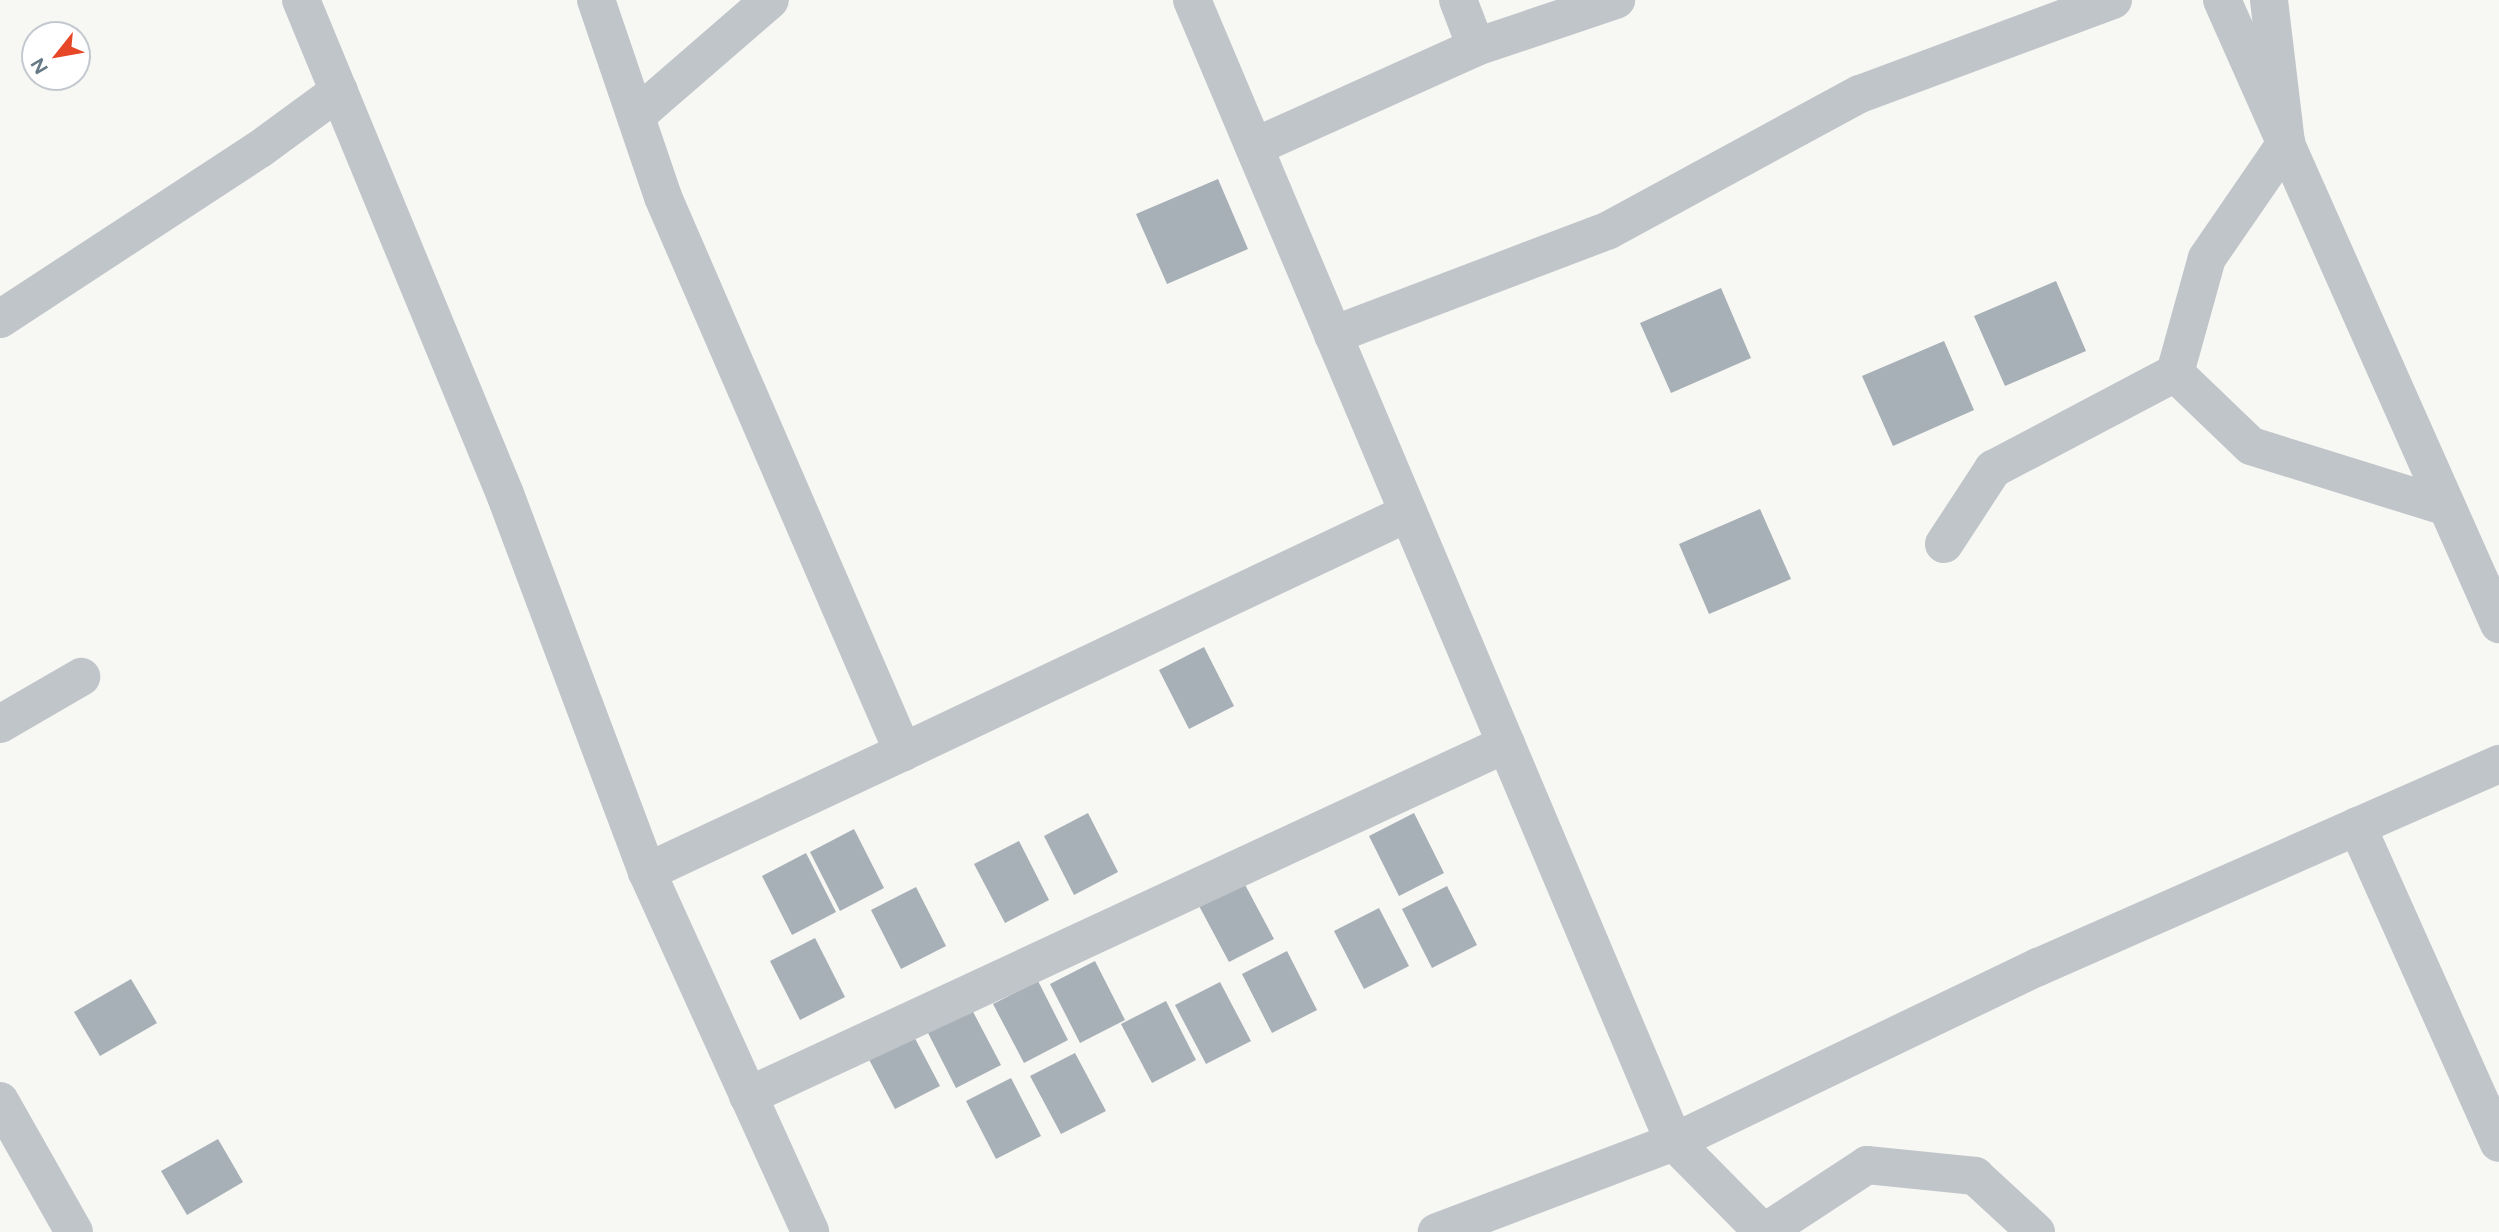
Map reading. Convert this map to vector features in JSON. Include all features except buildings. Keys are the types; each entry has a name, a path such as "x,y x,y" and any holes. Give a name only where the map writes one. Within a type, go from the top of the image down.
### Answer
{"street":[{"path":"301,0 505,494 647,872 810,1232"},
{"path":"596,0 663,197 903,752"},
{"path":"636,116 770,0"},
{"path":"1192,0 1674,1142 1764,1232 1867,1165 1975,1176 2036,1232"},
{"path":"1458,0 1476,47"},
{"path":"1254,147 1476,47 1616,0"},
{"path":"1333,335 1609,230 1860,94 2113,0"},
{"path":"2222,0 2499,624"},
{"path":"1944,544 1993,469 2175,373 2207,258 2286,143 2269,0"},
{"path":"0,319 260,149 339,91"},
{"path":"2175,373 2251,446 2447,507"},
{"path":"647,872 1409,513"},
{"path":"0,724 81,677"},
{"path":"748,1096 1506,744"},
{"path":"1437,1232 1674,1142 2038,967 2499,764"},
{"path":"2357,826 2499,1143"},
{"path":"0,1101 10,1142 74,1232"}]}
